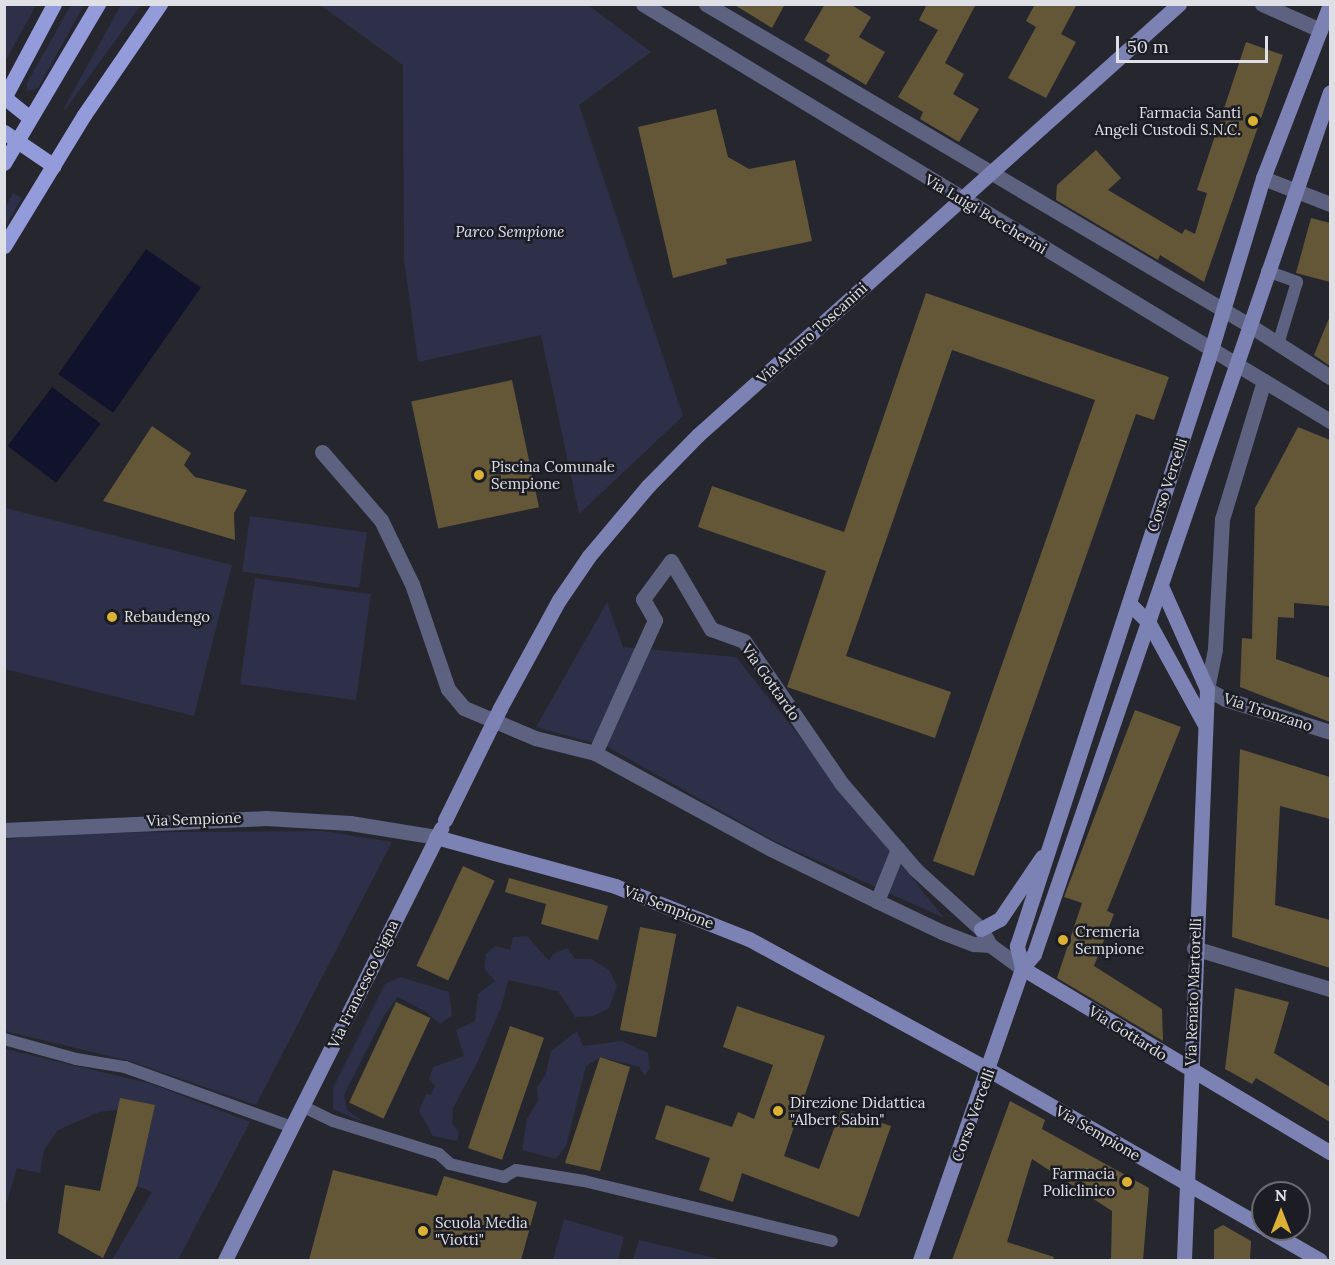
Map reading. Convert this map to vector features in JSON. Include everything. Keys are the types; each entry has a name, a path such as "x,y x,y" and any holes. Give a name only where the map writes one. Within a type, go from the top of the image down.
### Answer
{"main road":[{"path":"30,118 4,98 54,4"},
{"path":"4,163 98,4"},
{"path":"4,246 160,4"},
{"path":"4,132 54,166"}],"street":[{"name":"Via Luigi Boccherini","path":"644,4 1330,421"},
{"path":"706,4 989,175 1221,308 1330,377"},
{"name":"Via Arturo Toscanini","path":"500,708 559,600 618,519 698,435 1179,4"},
{"path":"1262,4 1320,30"},
{"name":"Corso Vercelli","path":"1022,968 1017,946 1212,350 1221,308 1263,178 1330,4"},
{"name":"Corso Vercelli","path":"920,1260 989,1070 1022,968 1034,954 1162,588 1267,271 1330,92"},
{"path":"1263,178 1330,204"},
{"name":"Via Renato Martorelli","path":"1184,1260 1194,948 1205,724 1207,689 1214,657 1223,511 1264,381"},
{"name":"Via Gottardo","path":"322,452 381,520 412,584 454,700 535,738 595,753 769,848 877,901 942,932 974,944 990,945"},
{"name":"Via Gottardo","path":"595,753 655,620 643,599 671,561 711,629 744,640 842,784 898,849 981,929 990,945 1022,968 1190,1071 1330,1152"},
{"name":"Via Renato Martorelli","path":"1162,588 1207,689"},
{"path":"1129,603 1149,623 1205,724"},
{"name":"Via Tronzano","path":"1207,689 1222,698 1330,732"},
{"name":"Via Francesco Cigna","path":"225,1260 500,708"},
{"name":"Via Sempione","path":"4,830 266,818 332,821 436,837 597,881 713,923 786,957 1251,1220"},
{"path":"877,901 898,849"},
{"path":"981,929 1000,919 1035,864 1048,851"},
{"path":"1194,948 1330,989"},
{"name":"Via Sempione","path":"1287,1241 1320,1260"}],"lane":[{"path":"1267,271 1297,282 1278,344"},
{"path":"4,1039 75,1059 125,1067 292,1127"},
{"path":"302,1106 333,1121 439,1154 450,1164 504,1177 516,1170 584,1181 832,1241"}],"green space":[{"path":"4,5 36,5 5,62"},
{"path":"71,5 84,5 38,88 27,91 27,83"},
{"path":"121,5 141,5 65,110 64,108"},
{"name":"Parco Sempione","path":"320,5 588,5 651,52 579,105 683,416 579,514 541,335 418,362 404,259 403,65"},
{"path":"13,193 22,198 5,227 5,208"},
{"name":"Rebaudengo","path":"5,508 232,565 194,716 5,669"},
{"path":"250,516 367,532 359,588 242,571"},
{"path":"255,578 371,594 356,700 240,684"},
{"path":"607,602 623,647 736,657 944,918 774,841 608,747 536,727"},
{"path":"323,831 392,842 256,1105 130,1061 5,1031 5,840 51,833"},
{"path":"527,936 549,961 553,954 567,948 575,959 591,959 609,970 617,986 609,1008 593,1016 575,1017 558,991 508,980 502,1005 478,1061 453,1108 452,1123 459,1132 457,1141 433,1136 419,1111 426,1094 431,1095 435,1086 429,1080 433,1067 464,1056 456,1030 475,1021 478,994 495,981 484,968 486,954 495,946 510,950 513,937"},
{"path":"401,977 449,992 452,1016 440,1024 425,1011 398,997 385,1014 344,1095 347,1110 365,1123 333,1109 333,1088 385,984"},
{"path":"577,1031 583,1046 622,1041 648,1053 650,1068 645,1075 639,1067 601,1057 586,1066 566,1146 556,1159 522,1150 527,1119 538,1101 537,1087 545,1076 551,1051"},
{"path":"5,1049 152,1084 250,1122 178,1260 112,1260 152,1192 137,1186 155,1105 99,1112 58,1130 44,1150 40,1173 17,1168 5,1208"},
{"path":"564,1219 624,1237 618,1260 553,1260"},
{"path":"639,1240 719,1259 633,1260"}],"shaded area":[{"path":"146,249 201,287 113,413 58,374"},
{"path":"52,387 101,424 56,483 7,446"}],"building":[{"path":"733,4 785,4 772,28"},
{"path":"825,4 850,4 871,17 859,37 885,52 866,85 826,61 830,55 804,40"},
{"path":"927,4 976,4 945,63 964,74 953,94 979,109 959,142 920,119 923,112 898,97 938,30 919,20"},
{"path":"1035,4 1077,4 1061,34 1076,42 1046,98 1008,78 1036,27 1026,21"},
{"path":"1246,42 1283,55 1204,282 1160,255 1158,260 1056,200 1057,185 1096,150 1121,178 1108,190 1182,234 1185,229 1195,234 1207,193 1197,190"},
{"path":"716,109 728,157 749,169 795,160 812,241 726,259 727,264 673,278 638,127"},
{"path":"1311,218 1330,223 1330,282 1296,273"},
{"path":"926,293 1169,377 1154,420 1136,414 974,876 933,861 1095,400 952,350 846,656 951,692 935,738 787,687 826,571 698,527 712,486 844,532"},
{"path":"1330,316 1330,366 1314,355"},
{"name":"Piscina Comunale Sempione","path":"512,380 539,507 438,529 411,401"},
{"path":"152,426 191,453 184,465 195,477 247,490 234,513 235,540 103,501"},
{"path":"1298,427 1330,440 1330,606 1294,603 1294,618 1278,617 1276,659 1330,678 1330,722 1240,687 1242,638 1252,639 1255,508"},
{"path":"1135,710 1181,727 1107,911 1114,914 1094,966 1162,1009 1163,1041 1057,978 1082,903 1064,897"},
{"path":"1240,749 1330,777 1330,819 1280,806 1275,905 1330,920 1330,968 1232,937"},
{"path":"463,866 495,881 448,980 417,966"},
{"path":"509,878 608,906 598,940 541,924 546,904 505,892"},
{"path":"640,927 676,934 656,1037 620,1030"},
{"path":"1235,988 1289,1002 1274,1053 1330,1087 1330,1122 1256,1078 1252,1084 1225,1069"},
{"path":"396,1002 430,1018 384,1119 349,1103"},
{"name":"Direzione Didattica \"Albert Sabin\"","path":"737,1006 825,1036 784,1156 819,1169 841,1110 891,1126 859,1217 742,1173 733,1202 699,1190 710,1158 655,1139 666,1105 732,1127 738,1112 754,1119 773,1065 723,1047"},
{"path":"510,1026 544,1038 502,1160 468,1148"},
{"path":"600,1057 630,1067 600,1171 565,1163"},
{"path":"120,1098 155,1105 137,1186 103,1258 58,1233 65,1185 100,1191"},
{"path":"1010,1101 1045,1120 1042,1129 1149,1188 1143,1260 1111,1260 1112,1211 1032,1159 1007,1242 1054,1257 1053,1260 952,1260"},
{"name":"Scuola Media \"Viotti\"","path":"333,1170 437,1196 444,1176 537,1202 521,1260 309,1260"},
{"path":"1223,1225 1251,1241 1250,1260 1214,1260 1214,1230"}],"place":[{"name":"Farmacia Santi Angeli Custodi S.N.C.","path":"1253,121"},
{"name":"Piscina Comunale Sempione","path":"479,475"},
{"name":"Rebaudengo","path":"112,617"},
{"name":"Cremeria Sempione","path":"1063,940"},
{"name":"Direzione Didattica \"Albert Sabin\"","path":"778,1111"},
{"name":"Farmacia Policlinico","path":"1127,1182"},
{"name":"Scuola Media \"Viotti\"","path":"423,1231"}]}
